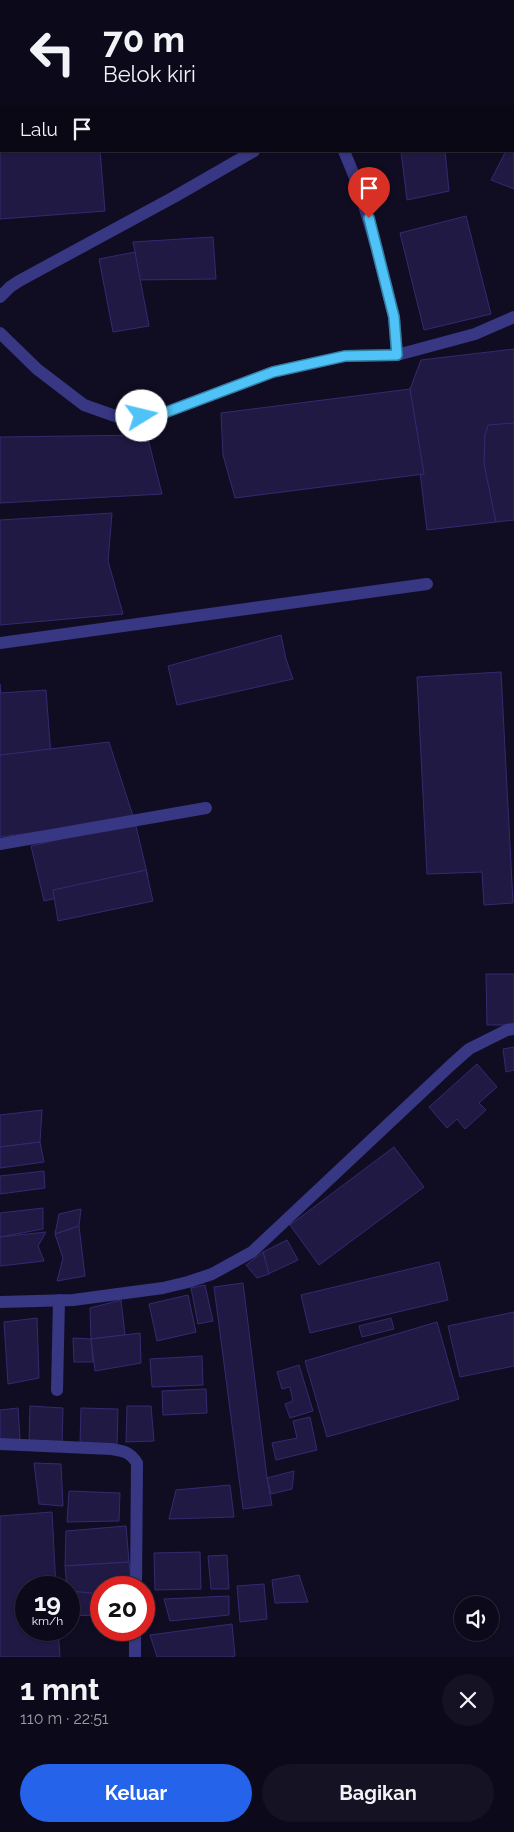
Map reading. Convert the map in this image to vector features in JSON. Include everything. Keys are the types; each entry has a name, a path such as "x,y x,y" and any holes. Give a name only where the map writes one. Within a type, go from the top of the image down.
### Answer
{"street":[{"path":"0,296 15,284 252,152"},
{"path":"344,152 358,184 378,249 394,317 397,355"},
{"path":"0,333 37,369 84,405 118,417 164,413 273,372 345,356 397,355 476,334 514,317"},
{"path":"0,643 427,584"},
{"path":"0,844 206,808"},
{"path":"0,1302 59,1300 163,1288 188,1282 220,1270 252,1252 469,1049 507,1030 514,1029"},
{"path":"57,1390 59,1300"},
{"path":"0,1444 111,1449 123,1451 132,1456 137,1464 136,1576"},
{"path":"135,1641 135,1657"}],"building":[{"path":"0,152 100,152 105,211 0,219"},
{"path":"401,152 445,152 449,191 407,200"},
{"path":"505,152 514,152 514,189 491,180"},
{"path":"466,216 491,314 424,330 400,233"},
{"path":"213,237 216,279 132,280 135,252 133,242"},
{"path":"135,252 149,326 113,332 99,259"},
{"path":"514,349 514,431 485,435 496,522 427,530 410,389 421,360"},
{"path":"410,389 424,474 235,498 223,455 221,413"},
{"path":"514,423 514,520 496,522 484,464 485,435 488,425"},
{"path":"147,435 162,494 0,503 0,437"},
{"path":"112,513 108,561 123,614 0,625 0,520"},
{"path":"281,635 293,679 177,705 168,666"},
{"path":"501,672 513,903 484,905 482,872 427,874 417,677"},
{"path":"0,684 7,754 0,755"},
{"path":"46,690 51,756 0,759 0,693"},
{"path":"109,742 134,819 0,837 0,755"},
{"path":"135,822 148,877 44,901 31,846"},
{"path":"146,870 153,901 58,921 53,890"},
{"path":"486,974 514,974 514,1025 487,1025"},
{"path":"514,1047 514,1070 506,1072 503,1049"},
{"path":"477,1064 497,1087 479,1103 486,1110 465,1129 457,1119 447,1128 429,1107"},
{"path":"42,1110 40,1142 0,1147 0,1115"},
{"path":"40,1142 44,1162 0,1168 0,1147"},
{"path":"394,1147 424,1187 319,1265 290,1225"},
{"path":"44,1171 45,1188 0,1194 0,1176"},
{"path":"43,1208 43,1229 0,1237 0,1213"},
{"path":"81,1209 79,1226 55,1234 59,1214"},
{"path":"79,1226 85,1276 57,1281 63,1258 55,1234"},
{"path":"46,1232 38,1246 44,1261 0,1266 0,1237"},
{"path":"287,1240 298,1260 268,1274 263,1252"},
{"path":"263,1252 269,1274 257,1278 246,1265"},
{"path":"439,1262 448,1300 310,1333 301,1295"},
{"path":"243,1283 272,1505 243,1509 214,1287"},
{"path":"205,1285 213,1321 198,1324 191,1288"},
{"path":"188,1295 196,1332 157,1341 149,1304"},
{"path":"121,1300 125,1335 91,1339 90,1308"},
{"path":"514,1312 514,1366 460,1377 448,1326"},
{"path":"37,1318 39,1378 8,1384 4,1322"},
{"path":"391,1318 394,1329 362,1337 359,1326"},
{"path":"437,1322 459,1399 327,1437 305,1361"},
{"path":"140,1333 141,1363 95,1371 91,1339"},
{"path":"73,1338 91,1339 93,1362 74,1362"},
{"path":"202,1356 203,1385 152,1387 150,1359"},
{"path":"299,1365 313,1411 290,1418 285,1404 293,1401 290,1387 282,1389 277,1372"},
{"path":"206,1389 207,1413 163,1415 162,1391"},
{"path":"30,1406 63,1408 62,1445 29,1444"},
{"path":"127,1406 151,1406 154,1441 126,1442"},
{"path":"18,1408 20,1439 0,1442 0,1410"},
{"path":"81,1408 118,1409 117,1445 80,1444"},
{"path":"310,1417 317,1450 276,1460 272,1443 297,1438 293,1421"},
{"path":"34,1463 61,1464 63,1506 39,1504"},
{"path":"294,1471 292,1489 271,1494 267,1478"},
{"path":"230,1485 234,1517 169,1519 176,1490"},
{"path":"69,1491 120,1493 119,1521 67,1522"},
{"path":"52,1512 55,1576 15,1576 15,1641 59,1641 60,1657 0,1657 0,1516"},
{"path":"126,1526 129,1562 65,1566 66,1531"},
{"path":"200,1552 201,1589 155,1590 154,1553"},
{"path":"227,1555 229,1589 211,1589 208,1556"},
{"path":"129,1562 131,1576 90,1576 90,1593 80,1592 80,1576 66,1576 65,1566"},
{"path":"299,1575 308,1602 275,1603 272,1580"},
{"path":"264,1584 267,1619 240,1622 237,1586"},
{"path":"80,1592 90,1593 90,1616 80,1615"},
{"path":"229,1596 229,1615 170,1621 164,1599"},
{"path":"232,1624 235,1656 157,1657 152,1641 155,1641 155,1634"}],"route":[{"path":"142,416 164,413 186,406 273,372 345,356 397,355 394,317 369,218"}]}
